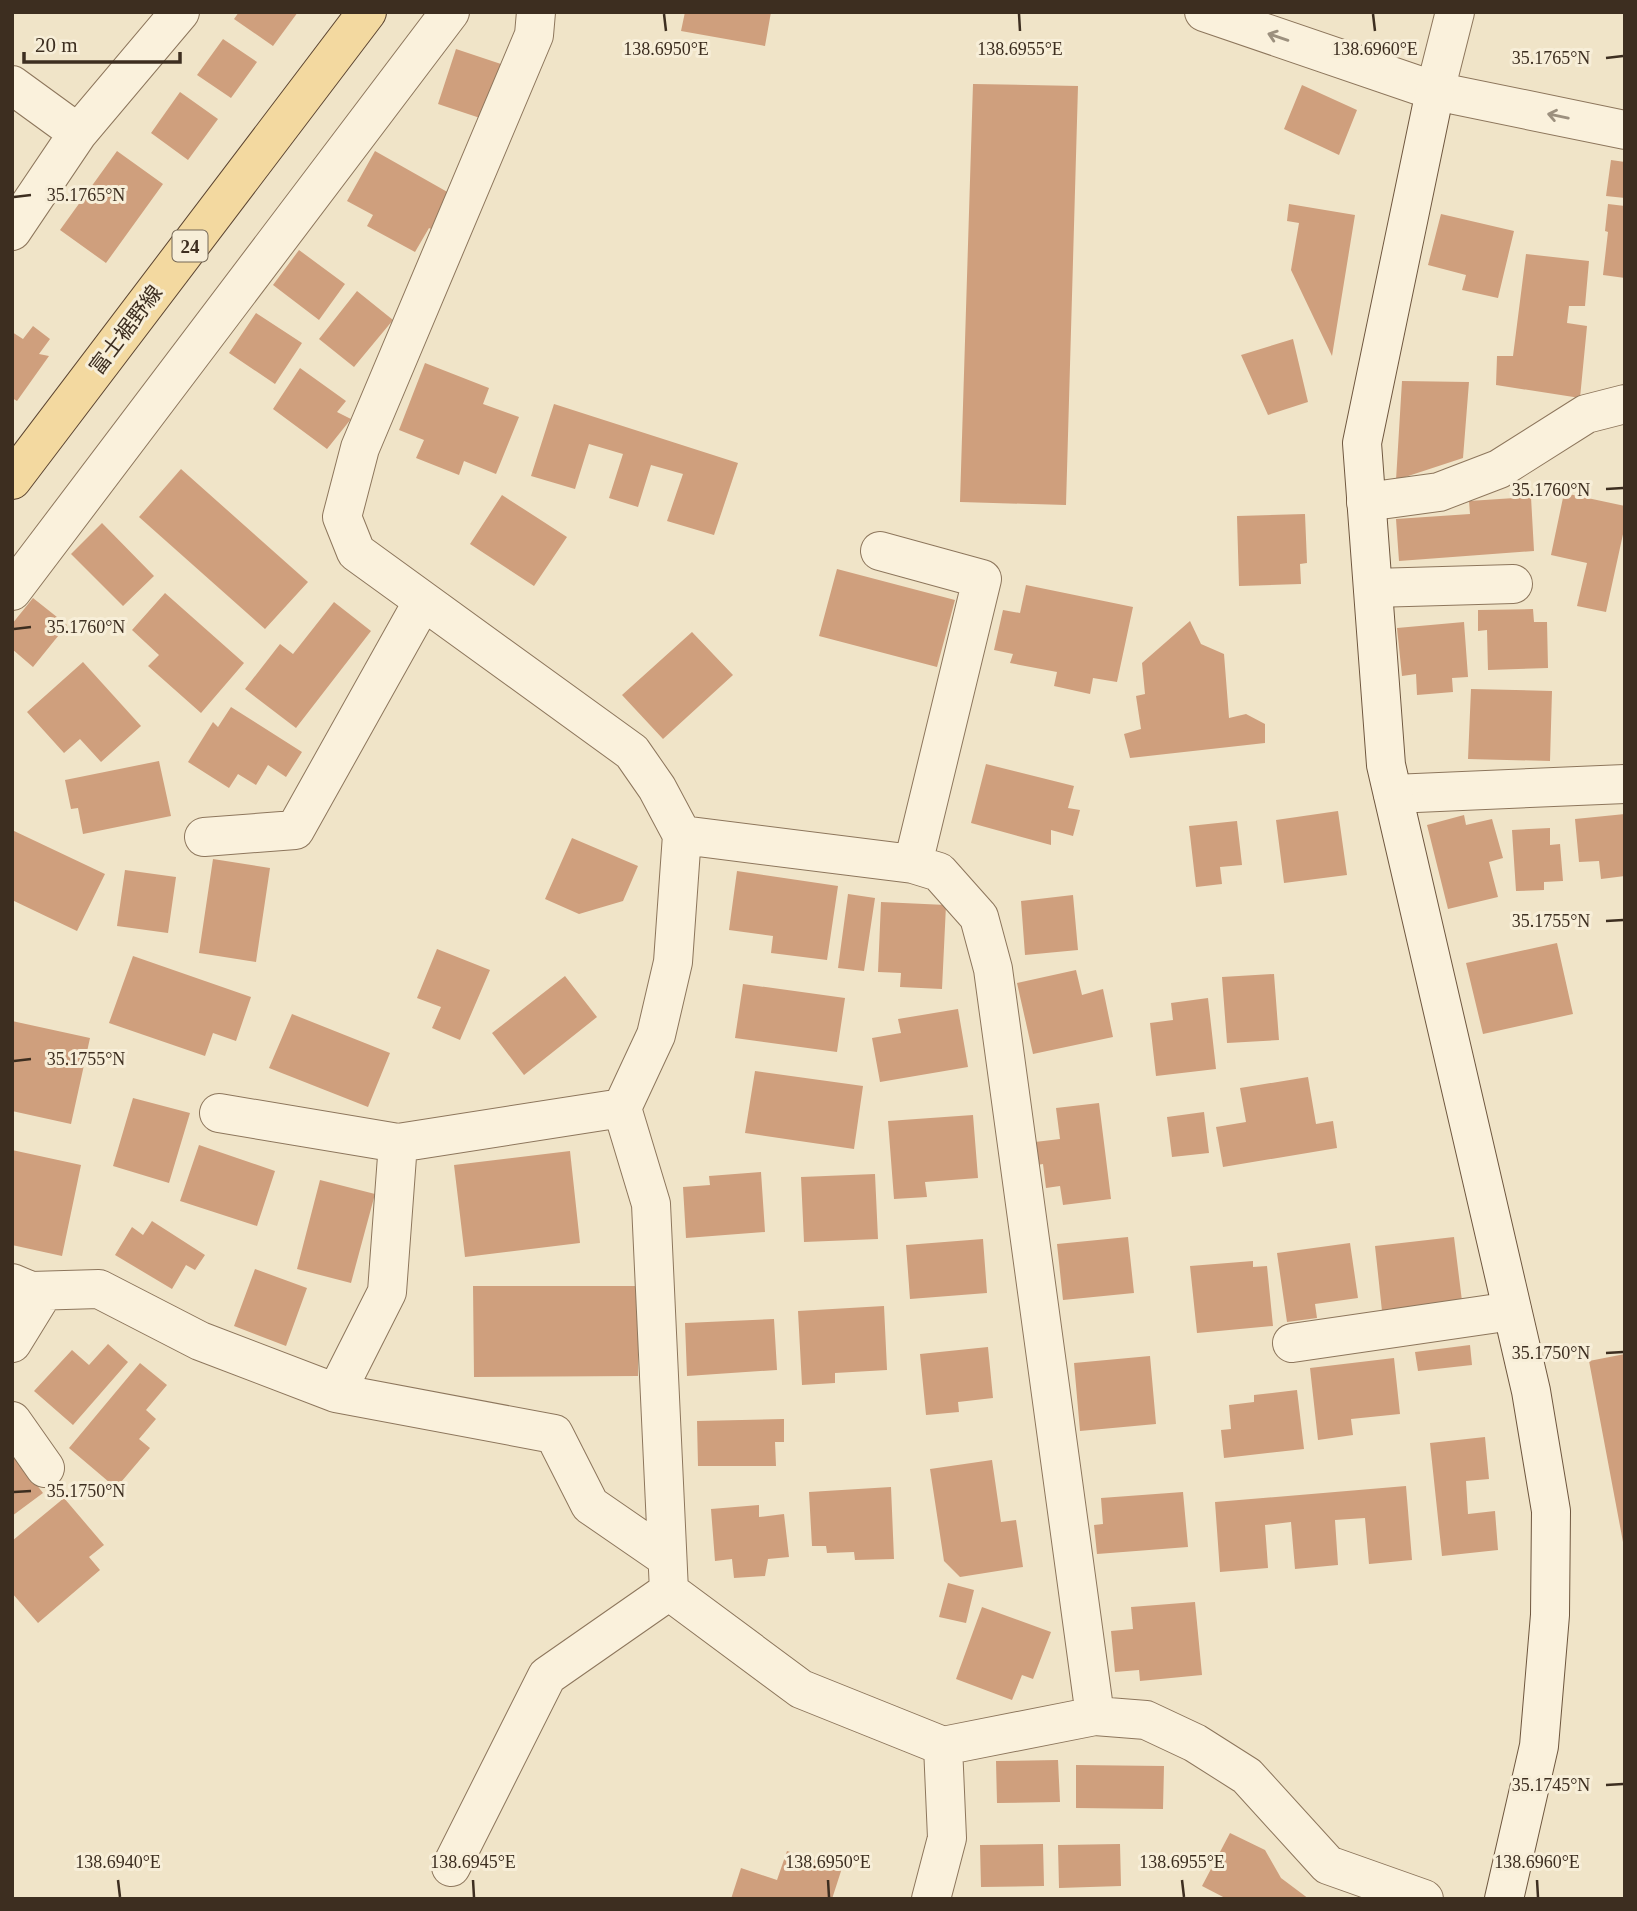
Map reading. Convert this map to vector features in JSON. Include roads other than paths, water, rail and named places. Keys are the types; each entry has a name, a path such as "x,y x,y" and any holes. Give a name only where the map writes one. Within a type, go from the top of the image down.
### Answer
{"main road":[{"name":"富士裾野線","path":"12,480 367,12"}],"street":[{"path":"12,231 78,133 180,12"},
{"path":"12,591 450,12"},
{"path":"536,12 534,35 360,448 342,517 356,552 632,752 657,788 682,835 674,962 656,1035 622,1108 651,1203 668,1575"},
{"path":"1204,12 1625,130"},
{"path":"1455,12 1438,78 1362,443 1386,765 1531,1391 1550,1511 1550,1615 1539,1746 1504,1899"},
{"path":"12,85 78,133"},
{"path":"1366,502 1439,492 1499,469 1587,414 1625,404"},
{"path":"880,551 982,579 913,864"},
{"path":"1373,588 1513,584"},
{"path":"204,837 295,830 424,601"},
{"path":"1393,794 1625,783"},
{"path":"682,835 913,864 939,872 979,916 993,969 1095,1716"},
{"path":"219,1113 398,1143 622,1108"},
{"path":"336,1392 387,1292 398,1143"},
{"path":"12,1343 28,1287 99,1289 200,1340 336,1392 554,1434 590,1505 801,1689 943,1746 1095,1716 1146,1720 1195,1743 1247,1776 1328,1866 1423,1899"},
{"path":"1292,1343 1513,1311"},
{"path":"12,1421 46,1468"},
{"path":"451,1867 547,1676 668,1575"},
{"path":"931,1899 947,1838 943,1746"}]}
